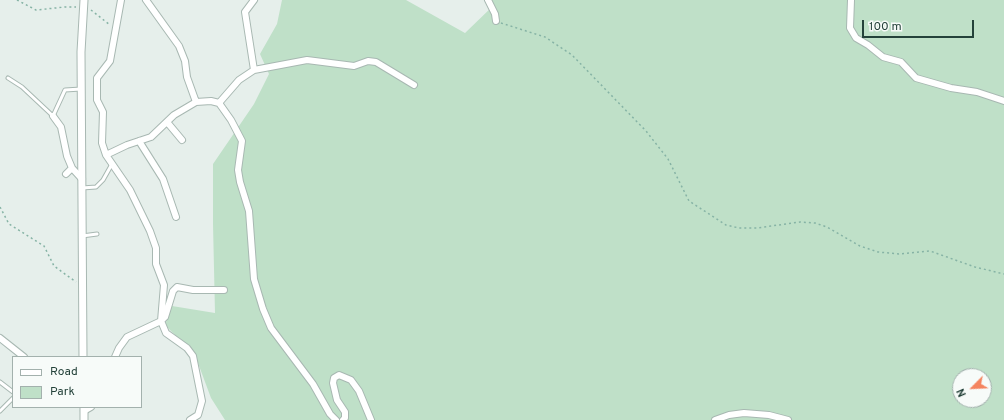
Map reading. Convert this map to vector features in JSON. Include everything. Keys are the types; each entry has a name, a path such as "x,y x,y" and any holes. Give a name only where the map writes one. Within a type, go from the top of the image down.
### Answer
{"street":[{"path":"83,356 81,52 84,0"},
{"path":"121,0 110,61 97,78 97,100 103,112 102,143 106,155 130,190 150,231 156,248 156,264 164,285 161,321 166,333 187,348 193,356 202,401 198,415 190,420"},
{"path":"146,0 179,46 185,61 187,77 196,102"},
{"path":"254,0 245,12 254,70"},
{"path":"488,0 496,21"},
{"path":"851,0 850,28 856,38 883,57 902,62 916,78 951,88 977,92 1004,101"},
{"path":"219,103 239,80 254,70 307,60 354,66 368,61 376,62 414,85"},
{"path":"106,155 151,137 174,115 196,102 211,101 219,103 231,120 242,140 238,170 249,211 254,279 263,309 271,328 304,371 330,414 336,420"},
{"path":"53,116 61,127 67,156 72,168 82,179"},
{"path":"167,122 182,140"},
{"path":"139,141 162,179 176,217"},
{"path":"66,174 72,168"},
{"path":"115,356 118,348 127,337 161,321 165,317 173,291 177,287 194,290 224,290"},
{"path":"0,338 23,356"},
{"path":"343,420 345,418 344,412 337,400 334,383 334,378 339,375 351,380 359,391 371,420"},
{"path":"84,409 84,420"},
{"path":"715,420 729,415 744,413 769,415 788,420"}],"lane":[{"path":"8,78 22,87 53,116 65,90 81,89"},
{"path":"82,188 96,187 103,180 112,164"},
{"path":"82,236 97,234"},
{"path":"0,382 12,391"},
{"path":"0,411 12,399"}],"path":[{"path":"17,0 36,10 65,7 91,9 99,18 115,28"},
{"path":"496,21 545,37 572,55 646,131 668,159 689,201 726,225 739,228 757,228 800,222 815,223 827,227 860,246 878,252 898,254 930,251 975,267 1004,274"},
{"path":"0,207 9,224 44,246 54,266 82,287"}],"green space":[{"path":"282,0 406,0 465,33 494,5 491,0 1004,0 1004,420 225,420 211,398 195,355 165,325 172,306 215,313 213,164 254,104 269,74 260,54 277,24"}]}
